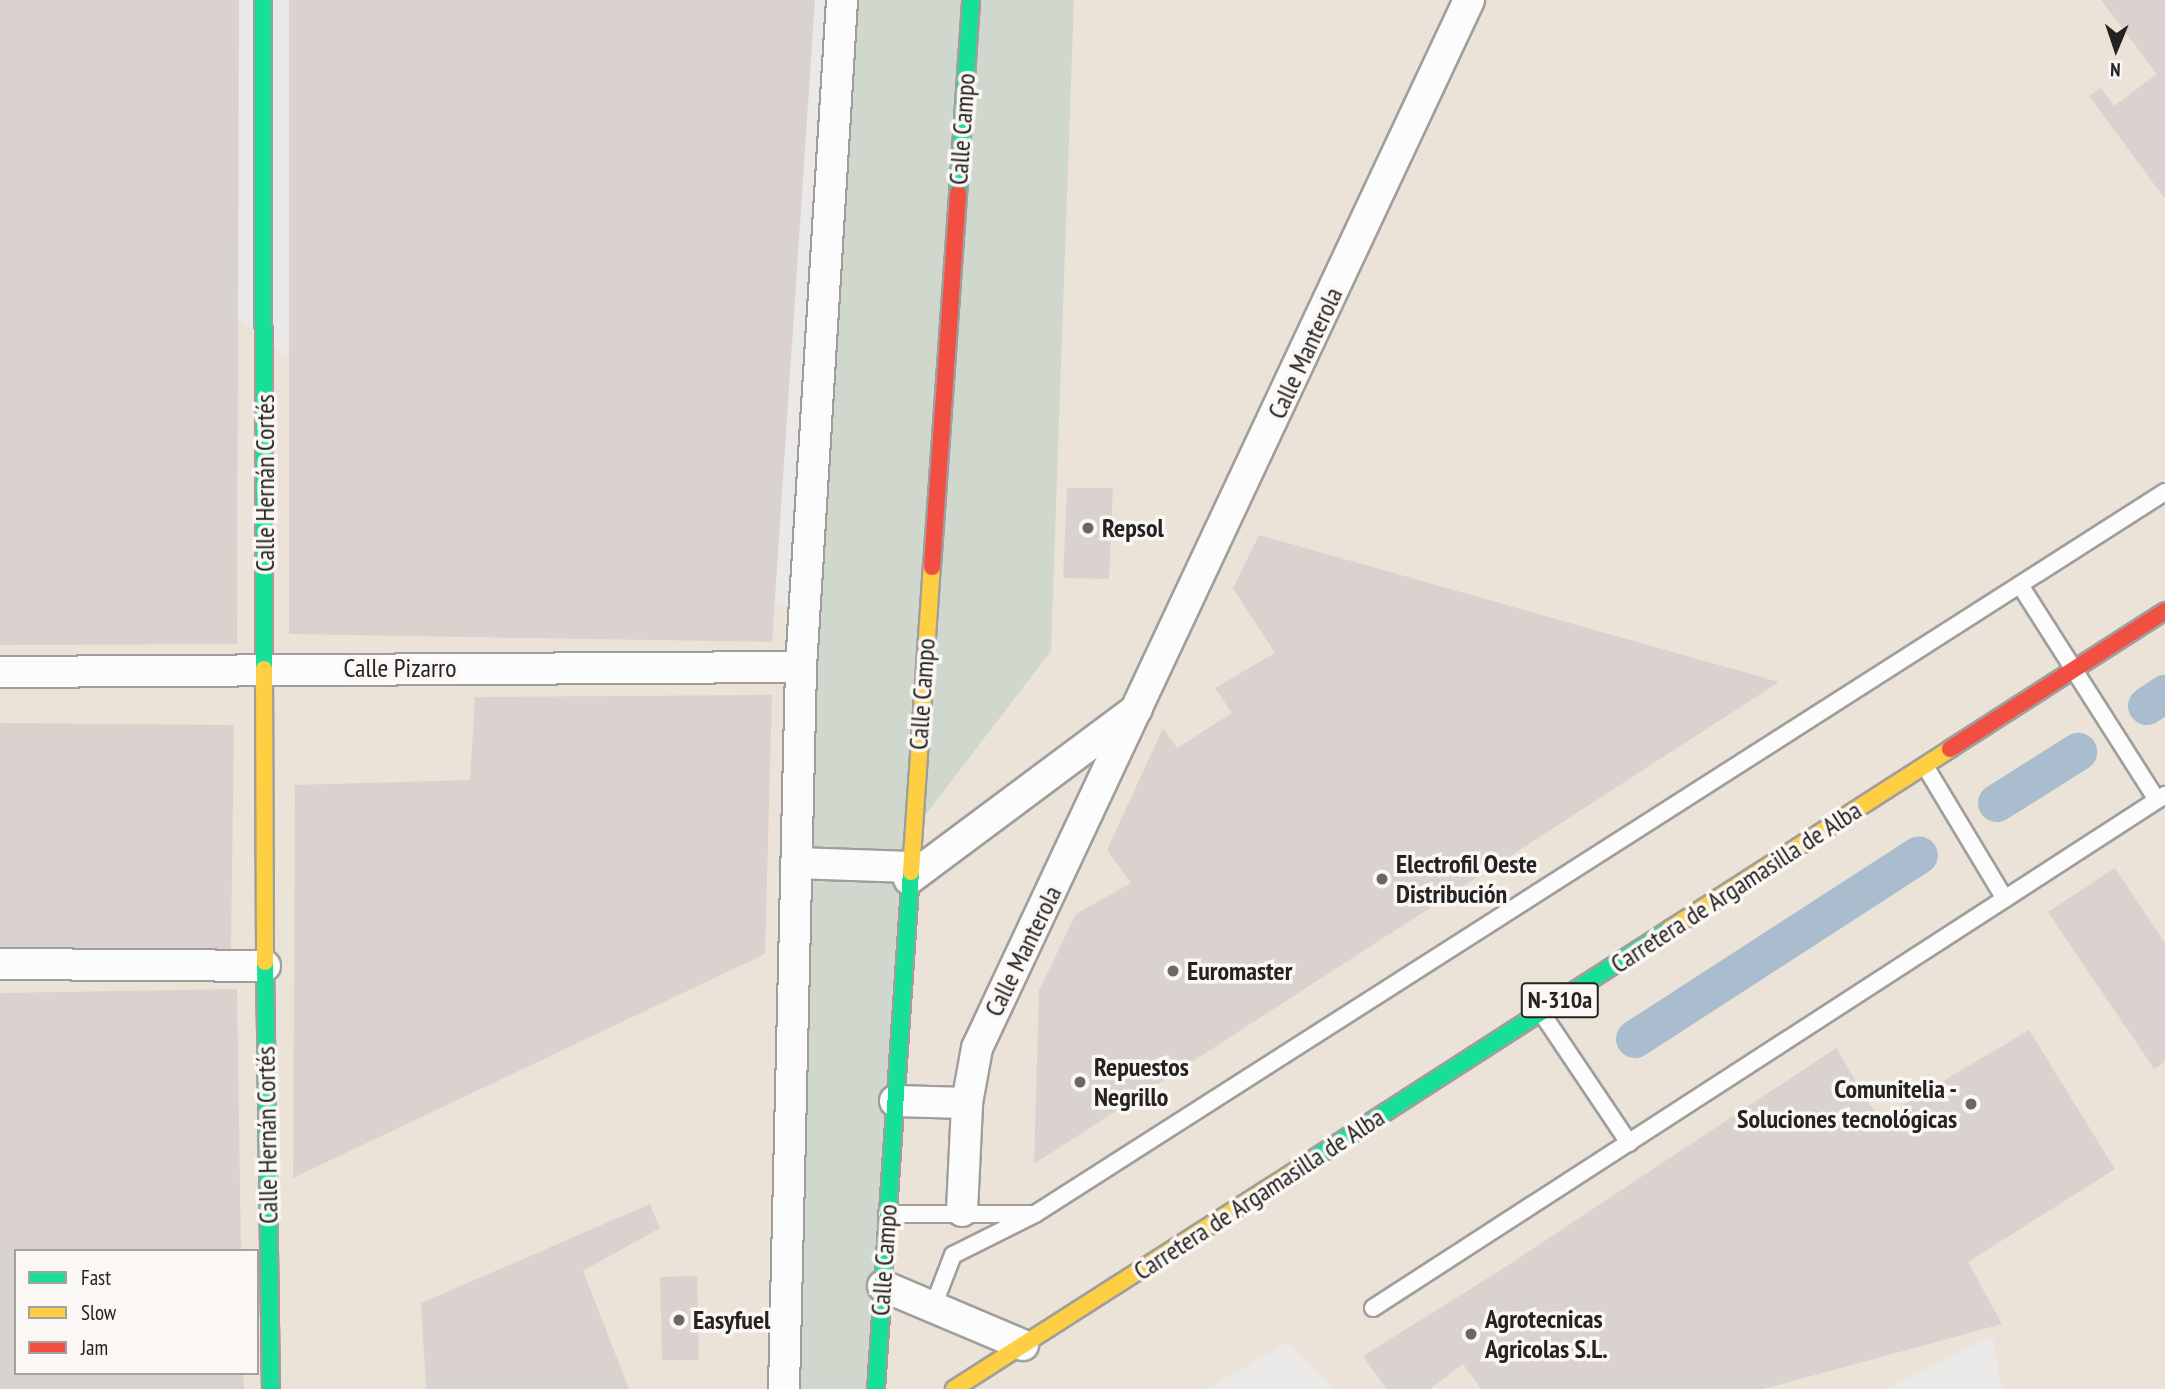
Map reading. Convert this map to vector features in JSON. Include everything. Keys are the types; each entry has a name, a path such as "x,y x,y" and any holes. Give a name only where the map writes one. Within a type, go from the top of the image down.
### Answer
{"main road":[{"name":"Calle Hernán Cortés","path":"263,0 265,966 271,1389"},
{"name":"Calle Campo","path":"876,1389 971,0"},
{"name":"Carretera de Argamasilla de Alba","path":"954,1389 2165,611"}],"street":[{"path":"784,1389 801,667 842,0"},
{"name":"Calle Manterola","path":"962,1211 967,1104 977,1048 1140,706 1469,0"},
{"name":"Calle Pizarro","path":"0,672 801,667"},
{"name":"Calle Manterola","path":"910,873 1140,706"},
{"path":"796,863 910,873"},
{"path":"0,964 265,966"},
{"path":"895,1101 967,1104"},
{"path":"883,1286 1023,1345"}],"lane":[{"path":"933,1307 953,1255 1035,1214 2165,492"},
{"path":"1373,1308 2161,798 2020,585"},
{"path":"1925,766 2005,899"},
{"path":"1541,1012 1629,1143"},
{"path":"887,1214 962,1211 1035,1214"}],"shaded area":[{"path":"842,0 1074,0 1051,651 914,830 876,1389 784,1389"},
{"path":"1074,0 2165,0 2165,1389 2002,1389 1992,1335 1886,1389 1334,1389 1288,1342 1207,1389 0,1389 0,140 570,567 1051,651"}],"building":[{"path":"0,0 239,0 237,644 0,645"},
{"path":"289,0 815,0 772,642 289,634"},
{"path":"2101,0 2165,0 2165,199 2089,96 2101,88 2114,106 2157,74"},
{"path":"1067,488 1113,488 1109,579 1063,578"},
{"path":"1259,535 1779,682 1034,1164 1039,990 1076,914 1131,883 1107,850 1163,728 1177,748 1232,713 1215,688 1275,653 1233,588"},
{"path":"772,695 765,954 293,1178 295,785 470,780 475,697"},
{"path":"0,723 234,725 231,950 0,947"},
{"path":"2115,868 2165,943 2165,1062 2154,1069 2048,912"},
{"path":"237,989 241,1249 14,1249 14,1375 243,1375 244,1389 0,1389 0,993"},
{"path":"2029,1030 2115,1169 1968,1262 2002,1324 1763,1389 1481,1389 1463,1364 1430,1389 1386,1389 1363,1356 1496,1273 1836,1048 1879,1119"},
{"path":"650,1204 660,1228 583,1271 629,1389 426,1389 421,1303"},
{"path":"697,1276 699,1360 662,1360 660,1277"}],"waterway":[{"path":"2147,706 2165,694"},
{"path":"1997,803 2078,752"},
{"path":"1635,1039 1919,855"}],"traffic: fast":[{"path":"263,0 264,669"},
{"path":"958,193 971,0"},
{"path":"876,1389 911,872"},
{"path":"1313,1159 1670,929"},
{"path":"265,962 271,1389"}],"traffic: slow":[{"path":"911,872 932,567"},
{"path":"264,669 265,962"},
{"path":"1670,929 1950,749"},
{"path":"954,1389 1313,1159"}],"traffic: jam":[{"path":"932,567 958,193"},
{"path":"1950,749 2165,611"}],"place":[{"name":"Repsol","path":"1088,528"},
{"name":"Electrofil Oeste Distribución","path":"1382,879"},
{"name":"Euromaster","path":"1173,971"},
{"name":"Repuestos Negrillo","path":"1080,1082"},
{"name":"Comunitelia - Soluciones tecnológicas","path":"1971,1104"},
{"name":"Easyfuel","path":"679,1320"},
{"name":"Agrotecnicas Agricolas S.L.","path":"1471,1334"}]}
